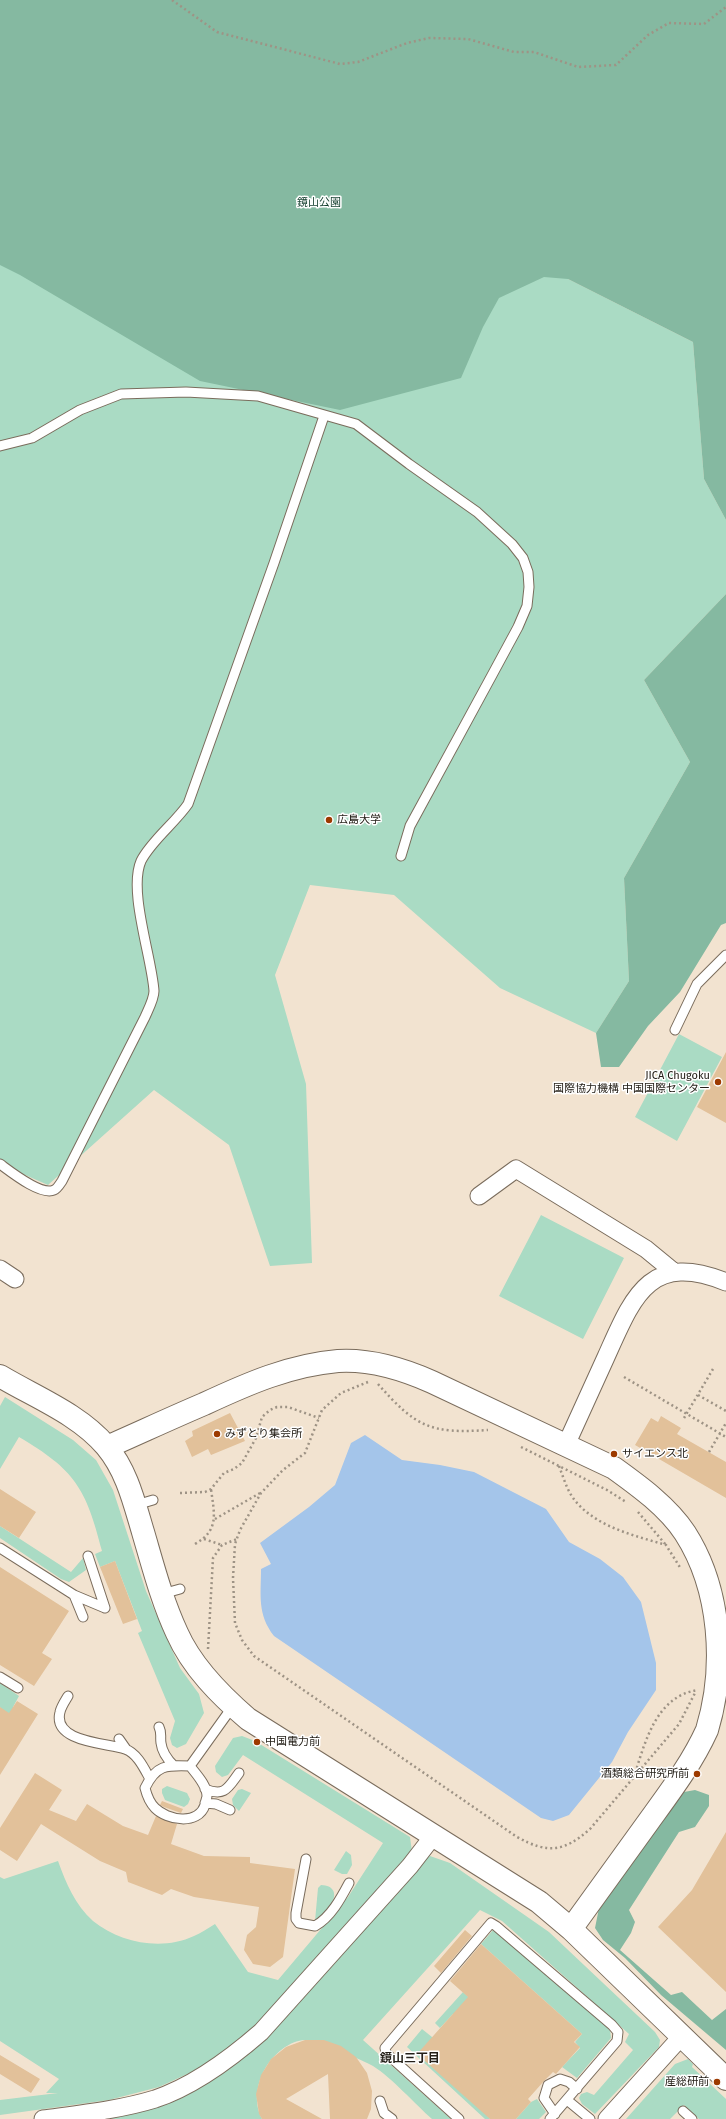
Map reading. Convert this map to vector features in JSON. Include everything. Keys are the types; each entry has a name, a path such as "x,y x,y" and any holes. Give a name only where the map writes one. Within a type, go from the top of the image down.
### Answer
{"street":[{"path":"479,1196 516,1170 646,1249 674,1272"},
{"path":"0,1269 15,1279"},
{"path":"566,1445 634,1299 652,1282 674,1272 694,1272 726,1282"},
{"path":"107,1447 260,1379 302,1366 340,1361 384,1365 407,1371 614,1468 638,1484 684,1532 708,1576 720,1624 723,1693 708,1729 685,1770 571,1929"},
{"path":"1,1379 77,1420 107,1447 126,1478 144,1503 171,1592 177,1634 187,1651 217,1691 248,1719 539,1902 571,1929 726,2079"},
{"path":"43,2119 90,2112 155,2098 192,2081 240,2050 261,2032 410,1866 434,1835"},
{"path":"607,2119 681,2036"}],"lane":[{"path":"0,446 32,438 80,410 121,394 186,392 258,396 356,424 477,512 512,544 523,558 528,572 529,587 527,606 518,627 410,826 401,856"},
{"path":"0,1164 28,1183 46,1192 55,1190 62,1181 145,1017 154,993 139,907 138,877 141,861 149,849 179,817 188,804 274,563 324,416"},
{"path":"676,1030 697,984 726,955"},
{"path":"0,1548 74,1595 105,1608 88,1556"},
{"path":"74,1595 83,1617"},
{"path":"0,1677 18,1688"},
{"path":"68,1696 60,1712 59,1719 63,1728 77,1738 96,1744 126,1749"},
{"path":"190,1766 233,1706"},
{"path":"160,1727 162,1732 161,1743 167,1759 174,1766"},
{"path":"119,1739 126,1749 140,1760 150,1779"},
{"path":"190,1766 205,1789 207,1796 203,1809 194,1817 178,1820 168,1817 155,1808 148,1799 145,1788 159,1768 190,1766"},
{"path":"205,1789 216,1794 226,1791 239,1773"},
{"path":"205,1803 216,1804 230,1810"},
{"path":"306,1859 296,1913 296,1919 299,1923 315,1926 322,1922 341,1898 349,1883"},
{"path":"460,2119 386,2053 385,2048 386,2044 491,1923 612,2025 618,2032 617,2041 577,2089 552,2116 544,2098 548,2084 560,2079 569,2082 577,2089"},
{"path":"567,2100 590,2119"},
{"path":"380,2101 384,2113 392,2119"},
{"path":"683,2111 692,2119"}],"path":[{"path":"172,0 217,32 340,64 358,62 407,43 429,38 468,39 514,52 534,52 578,67 616,65 648,35 669,24 704,24 726,7"},
{"path":"684,1418 713,1369"},
{"path":"624,1377 726,1437"},
{"path":"371,1382 366,1382 341,1393 330,1401 319,1418 305,1453 283,1470 261,1493 250,1511 237,1539 233,1578 235,1623 242,1640 254,1656 517,1837 534,1846 548,1848 562,1847 577,1841 590,1829 679,1724 698,1684"},
{"path":"382,1384 376,1382 404,1412 417,1421 433,1428 457,1432 488,1430"},
{"path":"698,1395 726,1410"},
{"path":"180,1493 204,1492 211,1488 224,1473 234,1469 242,1463 256,1438 262,1417 270,1410 277,1407 288,1407 319,1418"},
{"path":"709,1452 726,1423"},
{"path":"481,1426 494,1433"},
{"path":"520,1446 607,1490 630,1504"},
{"path":"559,1466 569,1492 577,1504 590,1514 624,1532 666,1545"},
{"path":"194,1544 204,1539 211,1531 215,1519 211,1488"},
{"path":"215,1519 261,1493"},
{"path":"635,1509 666,1545 683,1573"},
{"path":"204,1539 222,1545"},
{"path":"208,1651 213,1558 222,1545 237,1539"},
{"path":"633,1779 644,1745 656,1720 670,1700 696,1690"}],"green space":[{"name":"広島大学","path":"0,0 726,0 568,279 693,342 704,479 726,520 726,594 644,680 690,762 624,878 629,981 596,1033 500,988 394,895 310,885 275,975 306,1084 312,1263 270,1266 229,1145 154,1090 48,1185 0,1164"},
{"name":"鏡山公園","path":"0,0 726,0 726,520 704,479 693,342 568,279 544,277 499,298 483,327 461,378 340,410 200,381 20,275 0,265"},
{"path":"726,594 726,923 721,925 680,992 648,1026 619,1067 601,1067 596,1033 629,981 624,878 690,762 644,680"},
{"path":"679,1034 722,1057 677,1141 635,1117"},
{"path":"541,1215 624,1258 583,1339 499,1296"},
{"path":"5,1397 73,1440 96,1460 113,1490 146,1591 180,1668 199,1694 204,1713 186,1744 177,1748 172,1745 170,1738 175,1721 138,1633 142,1631 115,1561 100,1567 95,1554 102,1551 96,1529 90,1511 76,1483 66,1471 53,1460 19,1437 0,1469 0,1406"},
{"path":"0,1526 71,1572 83,1558 86,1570 69,1582 61,1579 0,1538"},
{"path":"0,1683 19,1696 13,1707 27,1715 13,1737 0,1707"},
{"path":"242,1736 255,1741 410,1837 412,1852 264,2016 237,2043 196,2070 159,2087 109,2100 0,2115 0,2100 58,2093 46,2093 59,2079 0,2041 0,1877 4,1879 58,1861 76,1901 93,1921 104,1929 128,1939 155,1944 182,1941 197,1935 215,1924 248,1972 278,1980 348,1897 383,1843 243,1755 228,1775 222,1777 216,1772 215,1766 233,1738"},
{"path":"167,1786 187,1793 190,1799 188,1804 184,1807 165,1800 162,1789"},
{"path":"242,1789 251,1793 239,1811 233,1805 232,1799 238,1790"},
{"path":"695,1790 709,1795 709,1806 695,1827 679,1832 629,1910 635,1922 631,1933 620,1950 671,1995 682,1992 712,2020 726,2009 726,2050 661,1995 625,1958 603,1940 595,1928 599,1908 684,1792"},
{"path":"346,1851 351,1855 352,1865 347,1874 342,1874 334,1870"},
{"path":"430,1856 450,1863 549,1932 655,2032 660,2040 659,2047 595,2114 582,2104 579,2098 581,2094 587,2092 594,2095 633,2050 625,2042 629,2034 502,1921 480,1910 363,2040 451,2119 432,2119 396,2084 373,2066 339,2051 305,2040 288,2045 282,2049 266,2067 260,2079 257,2092 259,2112 262,2119 91,2119 189,2093 425,1858"},
{"path":"321,1885 329,1887 333,1890 333,1901 326,1913 315,1921 318,1888"},
{"path":"493,1930 497,1930 610,2029 611,2038 577,2078 562,2067 580,2048 575,2042 582,2034 481,1944"},
{"path":"463,1992 518,2041 453,2014 440,2028 435,2023"},
{"path":"422,2029 432,2037 490,2119 485,2119 407,2047"},
{"path":"688,2059 693,2064 692,2067 726,2099 726,2119 699,2119 684,2105 670,2119 626,2119 675,2064"},
{"path":"537,2099 546,2112 539,2119 516,2119 531,2102"}],"water":[{"path":"365,1435 402,1460 440,1465 474,1472 546,1509 569,1542 600,1559 623,1577 641,1602 656,1663 656,1690 628,1732 612,1762 569,1815 553,1821 541,1818 274,1636 269,1628 262,1612 261,1569 271,1564 260,1543 309,1507 335,1485 351,1443"}],"building":[{"name":"JICA Chugoku 国際協力機構 中国国際センター","path":"726,1052 726,1123 697,1107"},
{"name":"みずとり集会所","path":"230,1413 245,1441 211,1455 208,1449 192,1457 185,1441 193,1436 192,1431"},
{"path":"661,1416 681,1428 677,1434 726,1462 726,1498 635,1445 651,1418 658,1422"},
{"path":"0,1489 36,1512 19,1538 0,1526"},
{"path":"115,1561 137,1619 123,1624 100,1567"},
{"path":"0,1567 69,1611 42,1653 52,1659 34,1686 0,1665"},
{"path":"17,1701 38,1714 0,1775 0,1707 9,1713"},
{"path":"35,1773 62,1790 49,1810 76,1821 87,1804 123,1826 148,1835 156,1816 177,1824 171,1844 204,1856 250,1857 250,1863 295,1869 283,1957 270,1967 253,1964 244,1950 247,1935 256,1927 259,1907 194,1897 171,1889 162,1895 128,1882 126,1872 100,1861 41,1824 17,1861 0,1850 0,1828"},
{"path":"162,1801 183,1809 181,1813 160,1805"},
{"path":"726,1832 726,1992 658,1927 692,1890"},
{"path":"465,1930 472,1936 441,1973 434,1966"},
{"path":"481,1944 582,2034 574,2042 580,2047 556,2074 553,2072 528,2099 531,2102 516,2119 490,2119 417,2054 468,1997 450,1981"},
{"path":"305,2040 324,2040 341,2046 356,2057 367,2073 372,2091 371,2109 367,2119 330,2119 328,2074 286,2099 322,2119 262,2119 259,2114 256,2094 261,2075 271,2059 286,2047"},
{"path":"0,2055 40,2079 31,2093 0,2074"}],"place":[{"name":"広島大学","path":"329,820"},
{"name":"JICA Chugoku 国際協力機構 中国国際センター","path":"718,1082"},
{"name":"みずとり集会所","path":"217,1434"},
{"name":"サイエンス北","path":"614,1454"},
{"name":"中国電力前","path":"257,1742"},
{"name":"酒類総合研究所前","path":"697,1774"},
{"name":"産総研前","path":"717,2082"}],"district":[{"name":"鏡山三丁目","path":"410,2059"}]}
